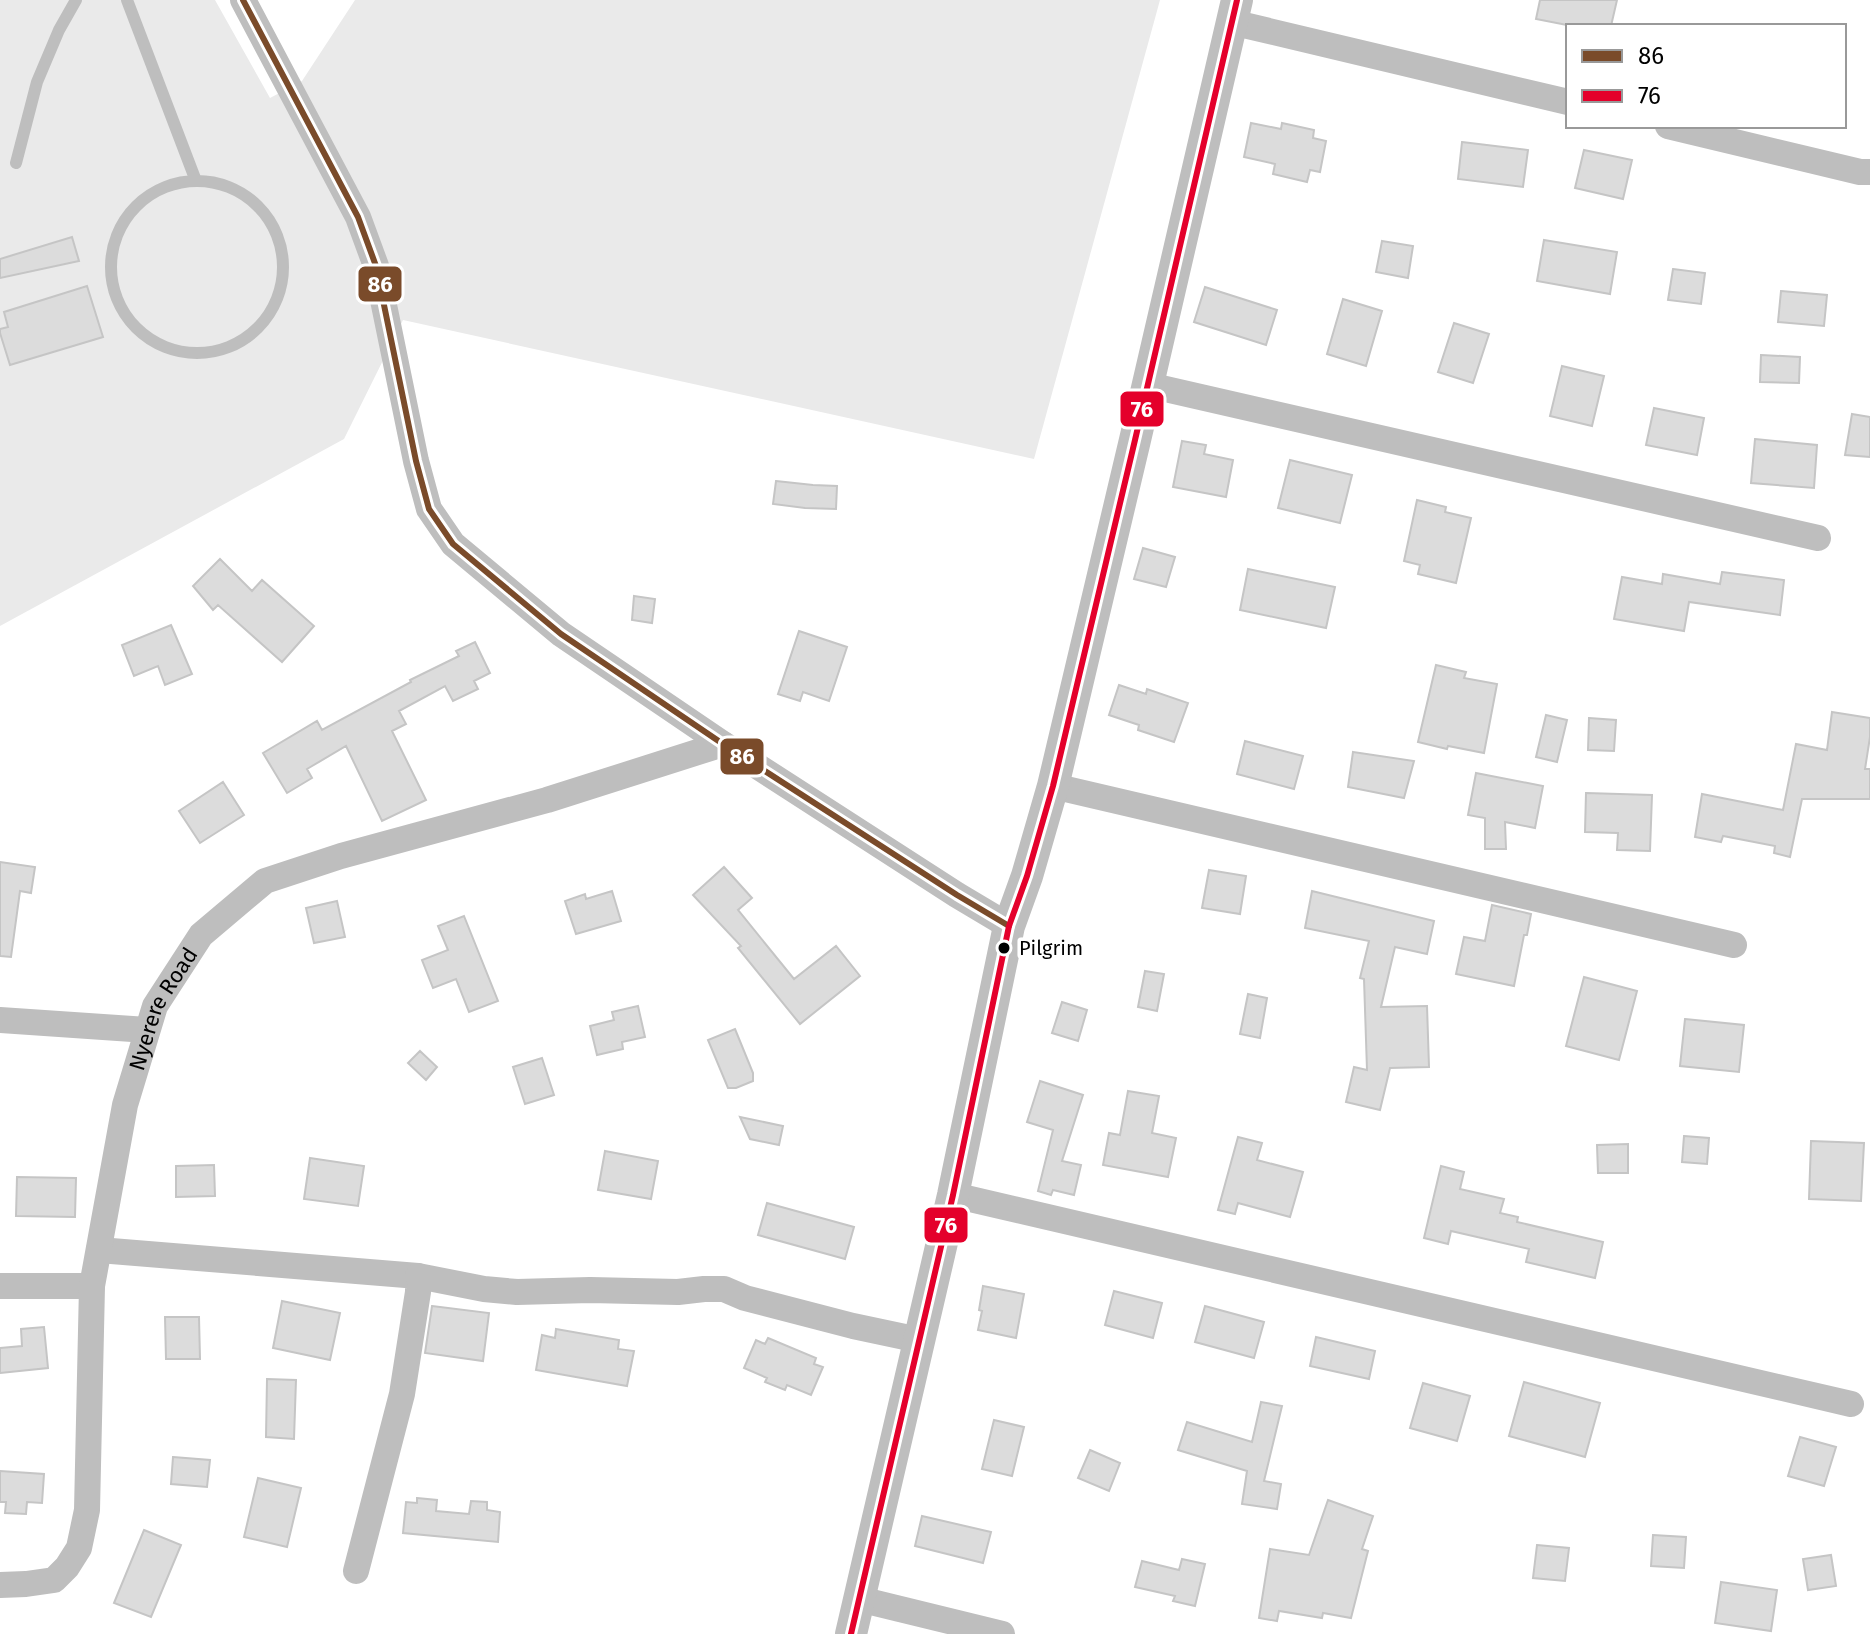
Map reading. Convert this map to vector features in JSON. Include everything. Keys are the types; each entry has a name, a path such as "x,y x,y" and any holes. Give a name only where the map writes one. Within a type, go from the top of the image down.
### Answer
{"street":[{"path":"243,0 358,217 376,266 416,461 429,509 453,544 561,634 723,744 1009,926"},
{"path":"851,1634 953,1195 1009,926 1053,786 1234,11 1566,101"},
{"path":"1676,128 1870,172"},
{"path":"1148,385 1818,538"},
{"name":"Nyerere Road","path":"0,1585 54,1580 79,1548 87,1510 92,1286 125,1105 155,1006 201,935 265,881 341,856 547,800 723,744"},
{"path":"1053,786 1734,945"},
{"path":"0,1020 147,1030"},
{"path":"953,1195 1851,1404"},
{"path":"99,1250 418,1276 517,1292 724,1289 745,1298 919,1340"},
{"path":"356,1571 402,1394 418,1276"},
{"path":"0,1286 92,1286"},
{"path":"859,1599 1002,1634"}],"lane":[{"path":"16,163 37,82 59,30 76,0"},
{"path":"127,0 196,181"},
{"path":"196,181 229,187 257,205 277,233 284,265 278,298 260,327 232,346 199,353 166,347 138,329 118,301 111,269 117,236 135,208 163,188 196,181"}],"shaded area":[{"path":"0,0 215,0 270,98 302,81 355,0 1160,0 1034,459 403,320 344,439 0,626"}],"building":[{"path":"1540,0 1617,0 1611,24 1566,25 1536,19"},
{"path":"1251,123 1281,129 1282,123 1314,130 1313,138 1326,141 1320,172 1310,170 1307,182 1273,174 1275,164 1244,157"},
{"path":"1462,142 1528,150 1523,187 1458,179"},
{"path":"1584,150 1632,160 1623,199 1575,188"},
{"path":"72,237 79,261 0,278 0,259"},
{"path":"1544,240 1617,252 1610,294 1537,281"},
{"path":"1382,241 1413,246 1408,278 1376,272"},
{"path":"1673,269 1705,273 1701,304 1668,300"},
{"path":"87,286 103,337 10,365 0,333 0,329 8,327 4,312"},
{"path":"1205,287 1277,310 1266,345 1194,322"},
{"path":"1781,291 1827,295 1824,326 1778,322"},
{"path":"1343,299 1382,311 1366,366 1327,354"},
{"path":"1454,323 1489,334 1473,383 1438,372"},
{"path":"1761,355 1800,357 1799,383 1760,382"},
{"path":"1562,366 1604,376 1592,426 1550,416"},
{"path":"1654,408 1704,418 1697,455 1646,445"},
{"path":"1852,414 1870,417 1870,457 1845,455"},
{"path":"1755,439 1817,445 1814,488 1751,483"},
{"path":"1182,441 1206,445 1204,454 1233,460 1226,497 1173,487"},
{"path":"1290,460 1352,475 1340,523 1278,508"},
{"path":"776,481 837,486 836,509 773,504"},
{"path":"1417,500 1446,507 1445,512 1471,518 1456,583 1418,574 1420,565 1404,561"},
{"path":"1143,548 1175,557 1166,587 1134,579"},
{"path":"220,559 252,591 262,580 314,626 282,662 218,605 213,610 193,586"},
{"path":"1248,569 1335,587 1326,628 1240,610"},
{"path":"1722,572 1784,580 1780,615 1689,602 1684,631 1614,619 1622,577 1662,584 1663,574 1720,584"},
{"path":"634,596 655,599 652,623 632,620"},
{"path":"171,625 192,674 165,685 158,666 134,676 122,645"},
{"path":"799,631 847,647 829,701 803,692 800,701 778,694"},
{"path":"475,642 490,673 474,681 478,689 453,701 445,686 399,711 406,724 392,731 426,800 382,821 346,746 307,769 312,778 287,793 263,753 317,721 322,730 459,656 456,651"},
{"path":"1436,665 1466,672 1464,678 1497,684 1484,753 1418,742"},
{"path":"1119,685 1146,694 1147,689 1188,703 1174,742 1138,730 1139,725 1109,715"},
{"path":"1832,712 1870,718 1865,769 1870,769 1870,799 1802,799 1790,857 1774,853 1775,846 1723,836 1721,842 1695,837 1702,794 1783,810 1796,744 1827,750"},
{"path":"1546,715 1567,720 1557,762 1536,757"},
{"path":"1589,718 1616,720 1614,751 1588,750"},
{"path":"1245,741 1303,756 1294,789 1237,774"},
{"path":"1353,752 1414,761 1404,798 1348,787"},
{"path":"1476,773 1543,786 1535,828 1505,822 1506,849 1485,849 1485,818 1468,815"},
{"path":"223,782 244,815 200,843 179,811"},
{"path":"1586,793 1652,795 1650,851 1617,850 1618,833 1585,832"},
{"path":"0,862 35,867 31,893 20,891 11,957 0,956"},
{"path":"724,867 752,898 738,910 794,979 836,946 860,976 800,1024 738,948 741,946 693,895"},
{"path":"1209,870 1246,876 1240,914 1202,908"},
{"path":"612,891 621,921 576,934 565,901 585,894 586,899"},
{"path":"1312,891 1434,921 1427,954 1395,947 1381,1007 1427,1006 1429,1067 1390,1068 1380,1110 1346,1102 1354,1067 1367,1070 1364,979 1360,978 1369,941 1305,928"},
{"path":"337,901 345,937 314,943 306,908"},
{"path":"1492,905 1531,914 1514,986 1456,974 1464,937 1485,941"},
{"path":"464,916 498,1001 469,1012 456,979 433,988 422,960 448,950 438,926"},
{"path":"1145,971 1164,974 1157,1011 1138,1007"},
{"path":"1584,977 1637,991 1619,1060 1566,1046"},
{"path":"1248,994 1267,998 1260,1038 1240,1034"},
{"path":"1062,1002 1087,1010 1078,1041 1052,1033"},
{"path":"638,1006 645,1037 622,1042 623,1049 597,1055 590,1026 614,1020 612,1012"},
{"path":"1685,1019 1744,1025 1739,1072 1680,1066"},
{"path":"735,1029 753,1073 753,1081 728,1088 708,1040"},
{"path":"420,1051 437,1067 426,1080 408,1063"},
{"path":"542,1058 554,1095 525,1104 513,1067"},
{"path":"1040,1081 1083,1095 1062,1161 1081,1165 1074,1195 1053,1190 1051,1195 1038,1191 1053,1130 1027,1122"},
{"path":"1128,1091 1159,1096 1152,1133 1176,1138 1168,1177 1103,1165 1109,1133 1120,1135"},
{"path":"740,1117 783,1126 779,1145 750,1139"},
{"path":"1684,1136 1709,1138 1707,1164 1682,1162"},
{"path":"1238,1137 1262,1143 1257,1160 1303,1172 1290,1217 1238,1203 1235,1214 1218,1210"},
{"path":"1811,1141 1864,1143 1861,1201 1809,1199"},
{"path":"1628,1144 1628,1173 1598,1173 1597,1145"},
{"path":"605,1151 658,1161 651,1199 598,1190"},
{"path":"310,1158 364,1166 358,1206 304,1199"},
{"path":"214,1165 215,1196 176,1197 176,1166"},
{"path":"1441,1166 1464,1172 1460,1189 1504,1199 1500,1213 1518,1217 1517,1222 1603,1242 1595,1278 1526,1262 1529,1249 1451,1231 1448,1244 1424,1238"},
{"path":"17,1177 76,1178 75,1217 16,1216"},
{"path":"767,1203 854,1227 845,1259 758,1235"},
{"path":"983,1286 1024,1294 1016,1338 978,1330"},
{"path":"1114,1291 1162,1303 1153,1338 1105,1325"},
{"path":"282,1301 340,1313 330,1360 273,1348"},
{"path":"432,1306 489,1313 483,1361 425,1353"},
{"path":"1205,1306 1264,1322 1254,1358 1195,1342"},
{"path":"165,1317 199,1317 200,1359 166,1359"},
{"path":"44,1327 48,1368 0,1373 0,1348 22,1346 21,1329"},
{"path":"556,1329 619,1340 618,1349 634,1351 627,1386 536,1370 542,1335 555,1338"},
{"path":"1316,1337 1375,1351 1369,1379 1310,1366"},
{"path":"768,1338 816,1358 814,1364 823,1367 811,1395 787,1385 785,1390 765,1382 767,1378 744,1368 756,1340 765,1344"},
{"path":"267,1379 296,1380 294,1439 266,1437"},
{"path":"1524,1382 1600,1403 1585,1457 1509,1436"},
{"path":"1423,1383 1470,1396 1457,1441 1410,1428"},
{"path":"1261,1402 1282,1406 1264,1481 1281,1484 1277,1509 1242,1504 1247,1471 1178,1450 1187,1422 1252,1442"},
{"path":"994,1420 1024,1427 1012,1476 982,1469"},
{"path":"1800,1437 1836,1447 1824,1486 1788,1476"},
{"path":"1090,1450 1120,1463 1109,1491 1078,1478"},
{"path":"173,1457 210,1460 207,1487 171,1484"},
{"path":"0,1471 44,1474 42,1503 27,1502 26,1514 5,1513 6,1502 0,1502"},
{"path":"258,1478 301,1488 287,1547 244,1537"},
{"path":"417,1498 437,1500 436,1511 469,1514 471,1501 487,1502 487,1510 500,1512 498,1542 403,1533 406,1502 417,1503"},
{"path":"1328,1500 1373,1516 1362,1549 1368,1551 1351,1618 1323,1613 1322,1618 1279,1611 1277,1621 1259,1618 1270,1549 1309,1555"},
{"path":"922,1516 991,1532 983,1563 915,1546"},
{"path":"144,1530 181,1545 151,1617 114,1603"},
{"path":"1653,1535 1686,1537 1684,1568 1651,1566"},
{"path":"1537,1545 1569,1548 1565,1581 1533,1578"},
{"path":"1831,1555 1836,1586 1808,1590 1803,1559"},
{"path":"1182,1559 1205,1564 1195,1606 1173,1601 1175,1596 1135,1587 1142,1561 1179,1570"},
{"path":"1721,1582 1777,1590 1771,1631 1715,1623"}],"transit line":[{"name":"86","path":"243,0 358,217 376,266 416,461 429,509 453,544 561,634 723,744 1009,926"},
{"name":"76","path":"851,1634 953,1195 1009,926 1053,786 1237,0"}],"place":[{"name":"Pilgrim","path":"1004,948"}]}
